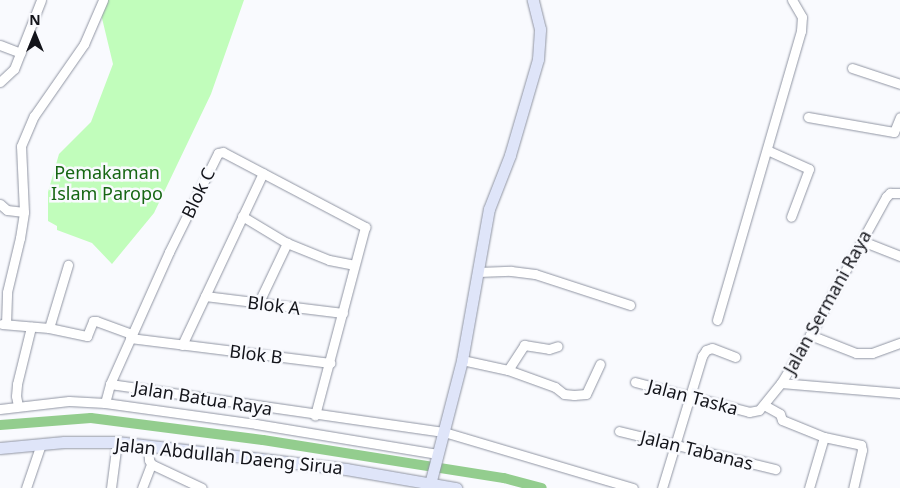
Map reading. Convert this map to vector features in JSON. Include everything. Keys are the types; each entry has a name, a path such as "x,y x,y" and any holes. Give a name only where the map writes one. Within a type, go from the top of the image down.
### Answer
{"main road":[{"path":"430,482 462,360 489,209 510,156 538,59 540,29 533,0"},
{"name":"Jalan Abdullah Daeng Sirua","path":"0,448 41,444 117,442 346,469 456,488"}],"street":[{"path":"0,82 14,69 41,0"},
{"path":"68,265 49,328 3,324 7,292 24,212 24,178 20,155 27,130 53,86 58,84 84,44 103,0"},
{"path":"717,320 802,23 800,11 792,0"},
{"path":"0,45 21,53"},
{"path":"852,68 900,84"},
{"path":"808,117 897,134 900,117"},
{"path":"767,150 809,169 792,217"},
{"name":"Blok C","path":"110,384 130,336 218,153 223,152 365,227 354,265"},
{"path":"182,345 263,173"},
{"name":"Jalan Sermani Raya","path":"751,413 757,412 764,405 781,383 810,336 888,194 900,193"},
{"path":"0,204 7,210 24,212"},
{"path":"242,216 287,243 328,260 354,265 343,314 315,415"},
{"path":"862,241 900,256"},
{"path":"258,304 287,243"},
{"path":"478,272 511,271 535,274 630,305"},
{"name":"Blok A","path":"205,296 343,314"},
{"name":"Blok B","path":"49,328 86,336 93,322 96,321 130,336 182,345 330,363"},
{"path":"18,406 16,396 17,384 30,327"},
{"path":"810,336 856,353 872,353 900,343"},
{"path":"508,370 524,345 549,349 558,346"},
{"path":"662,488 689,397 706,350 712,348 735,356"},
{"path":"462,360 508,370 555,387 564,394 582,395 586,394 591,388 600,364"},
{"name":"Jalan Taska","path":"635,382 751,413"},
{"path":"781,383 900,393"},
{"name":"Jalan Batua Raya","path":"105,403 110,384 315,415 444,432 633,488"},
{"path":"0,409 69,401 105,403 256,424 438,456"},
{"path":"764,405 780,414 782,420 824,437 862,447 853,488"},
{"name":"Jalan Tabanas","path":"619,431 674,446 775,469"},
{"path":"809,488 824,437"},
{"path":"111,488 117,442"},
{"path":"26,488 41,444"},
{"path":"142,488 151,464 148,445"},
{"path":"151,464 202,488"}],"green space":[{"name":"Pemakaman Islam Paropo","path":"106,0 244,0 211,94 154,213 112,264 92,243 57,230 57,226 48,221 48,192 59,154 91,122 113,64 101,14"}],"waterway":[{"path":"0,425 91,418 263,440 504,478 542,488"}]}
